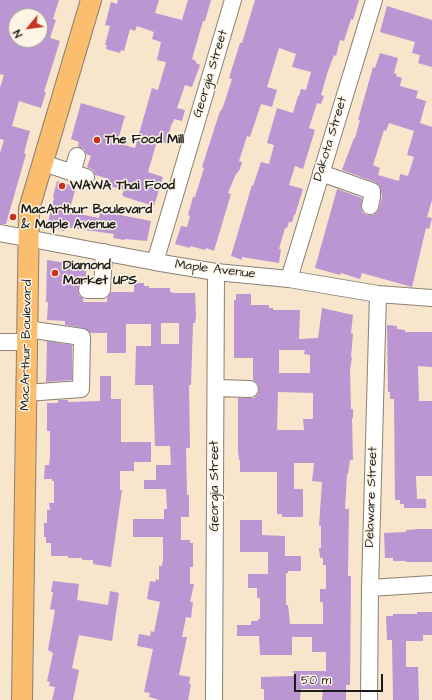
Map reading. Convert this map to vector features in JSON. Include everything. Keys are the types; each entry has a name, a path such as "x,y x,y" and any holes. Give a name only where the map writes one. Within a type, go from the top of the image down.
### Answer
{"main road":[{"name":"MacArthur Boulevard","path":"22,700 29,209 91,0"}],"street":[{"name":"Georgia Street","path":"155,262 233,0"},
{"name":"Dakota Street","path":"289,279 374,0"},
{"path":"43,163 79,175 77,156"},
{"path":"321,173 372,191 370,206"},
{"name":"Maple Avenue","path":"0,233 216,272 289,279 378,294 431,295"},
{"path":"108,253 113,290"},
{"path":"87,290 102,290 108,253"},
{"name":"Georgia Street","path":"214,700 216,272"},
{"name":"Delaware Street","path":"369,700 370,588 378,294"},
{"path":"0,342 27,336 82,337 81,389 26,393"},
{"path":"216,388 250,389"},
{"path":"370,588 432,584"}],"building":[{"path":"0,0 59,0 53,19 56,20 50,38 60,41 44,92 46,92 41,108 19,101 12,126 30,131 24,153 26,154 6,224 0,224 0,153 4,140 0,139 0,88 4,75 0,74"},
{"path":"118,0 159,0 155,13 182,20 188,0 211,0 192,59 200,65 192,87 185,85 177,108 185,110 182,121 174,119 166,143 157,141 148,172 163,177 154,206 125,197 122,195 124,190 110,186 111,182 108,181 109,179 95,175 93,170 87,167 91,156 86,154 84,149 78,147 79,142 71,139 81,103 125,116 117,143 135,148 152,88 158,90 166,62 157,60 161,42 152,39 154,32 137,26 135,31 130,29 124,51 121,50 120,53 106,49 107,45 105,45 110,26 105,25 111,2 117,4"},
{"path":"255,0 359,0 353,20 351,19 344,41 340,40 336,56 334,55 328,71 321,95 324,96 321,104 317,103 309,128 315,130 303,169 295,166 289,185 303,189 292,222 289,222 287,228 285,228 279,249 281,249 279,263 242,257 242,260 231,256 252,185 253,186 261,162 269,164 274,145 267,143 277,108 293,113 301,89 306,90 311,72 292,67 296,54 279,48 267,87 277,90 272,107 261,104 250,137 247,136 239,161 242,162 240,169 235,176 228,193 231,194 214,251 206,248 205,250 175,244 181,226 187,227 190,216 188,215 193,197 195,197 204,168 202,167 232,79 229,78 240,43 242,43"},
{"path":"387,6 432,20 432,67 418,63 420,55 412,53 415,42 380,32"},
{"path":"380,53 398,58 394,73 397,74 396,76 402,78 400,86 418,91 416,98 426,101 420,123 432,127 432,200 427,217 432,218 429,229 426,228 412,287 362,273 360,279 341,273 340,275 315,268 337,189 362,198 361,208 363,213 373,215 379,208 382,197 379,185 375,182 342,170 355,138 360,120 358,120 373,67 375,68","holes":["389,123 414,131 407,155 414,157 408,176 400,174 399,181 378,175 380,168 373,165 384,130 386,131"]},
{"path":"57,181 76,187 69,212 99,218 100,211 151,221 147,241 124,240 113,238 114,234 65,227 64,231 47,226"},
{"path":"47,260 86,266 86,279 83,279 83,282 79,285 78,290 79,295 83,298 83,302 107,302 107,298 111,292 134,292 134,283 144,283 144,286 149,286 149,288 170,288 170,292 174,293 195,293 196,316 195,323 193,323 191,385 189,385 190,448 186,448 189,517 181,517 181,540 190,540 190,543 193,543 193,567 190,567 190,584 194,584 190,602 193,602 191,618 186,617 182,637 187,637 179,675 190,677 189,684 191,684 188,700 157,700 149,697 150,693 144,692 153,649 137,646 139,634 150,636 151,631 154,632 160,602 147,599 150,581 155,582 156,579 159,580 159,566 162,566 163,560 163,537 133,537 133,519 164,519 164,509 167,509 166,489 144,489 144,480 156,480 156,465 171,465 170,446 155,446 153,385 135,385 136,346 151,346 151,324 126,324 126,353 107,353 107,333 90,333 84,328 65,325 65,321 47,320 48,302 46,302","holes":["161,323 179,323 179,344 161,344"]},
{"path":"236,294 251,294 251,305 269,305 269,308 273,308 273,310 300,310 299,339 318,338 322,308 353,315 351,333 353,334 352,357 350,370 351,409 353,409 353,460 350,460 347,474 345,509 349,509 348,576 351,576 350,685 346,685 346,700 322,700 323,689 301,689 300,700 264,700 264,689 261,689 261,677 294,676 293,671 326,671 326,652 312,652 312,637 292,637 292,655 260,655 259,636 237,636 237,625 251,625 251,621 258,621 258,619 260,619 260,598 257,598 257,588 248,588 248,574 268,574 268,552 240,552 240,520 262,520 262,535 285,536 285,556 301,556 301,571 288,571 288,573 286,573 286,605 288,605 290,624 323,624 323,602 320,602 320,589 326,589 326,565 323,565 323,558 320,558 319,548 321,548 321,526 319,526 322,482 312,481 314,463 294,463 294,489 303,489 303,517 282,517 282,514 277,514 277,472 240,472 238,450 238,398 254,398 258,394 259,389 258,384 253,380 253,358 234,358 234,300 236,300","holes":["279,350 305,350 304,354 310,355 310,373 279,373","278,392 313,393 313,419 303,419 304,430 277,430"]},
{"path":"387,325 397,326 397,329 405,330 405,332 432,332 432,367 418,366 419,401 432,401 432,476 416,476 417,499 426,499 426,508 404,508 404,504 400,504 400,500 395,500 394,399 390,399 390,392 388,392"},
{"path":"47,341 72,345 72,380 46,382"},
{"path":"100,376 111,376 111,399 121,399 121,442 151,442 151,462 134,462 134,471 120,471 120,490 122,490 111,567 93,564 93,560 68,558 68,556 51,556 51,543 46,543 46,537 44,537 44,523 47,523 47,510 50,510 49,503 54,503 54,481 52,481 52,479 44,479 45,465 49,465 50,458 50,431 47,431 47,403 58,403 58,400 68,400 68,402 100,401"},
{"path":"432,529 432,562 393,561 393,558 385,558 384,533 406,532 406,530"},
{"path":"53,581 79,584 77,600 108,605 110,591 119,593 112,641 79,635 72,668 79,670 73,700 52,700 55,687 49,686 50,682 47,681 53,653 48,650 55,610 50,609"},
{"path":"417,612 432,612 432,635 423,635 423,641 406,641 406,667 418,667 419,700 393,700 392,640 387,640 386,616 393,616 393,614 417,614"}],"place":[{"name":"The Food Mill","path":"97,140"},
{"name":"WAWA Thai Food","path":"62,186"},
{"name":"MacArthur Boulevard & Maple Avenue","path":"13,217"},
{"name":"Diamond Market UPS","path":"55,273"}]}
